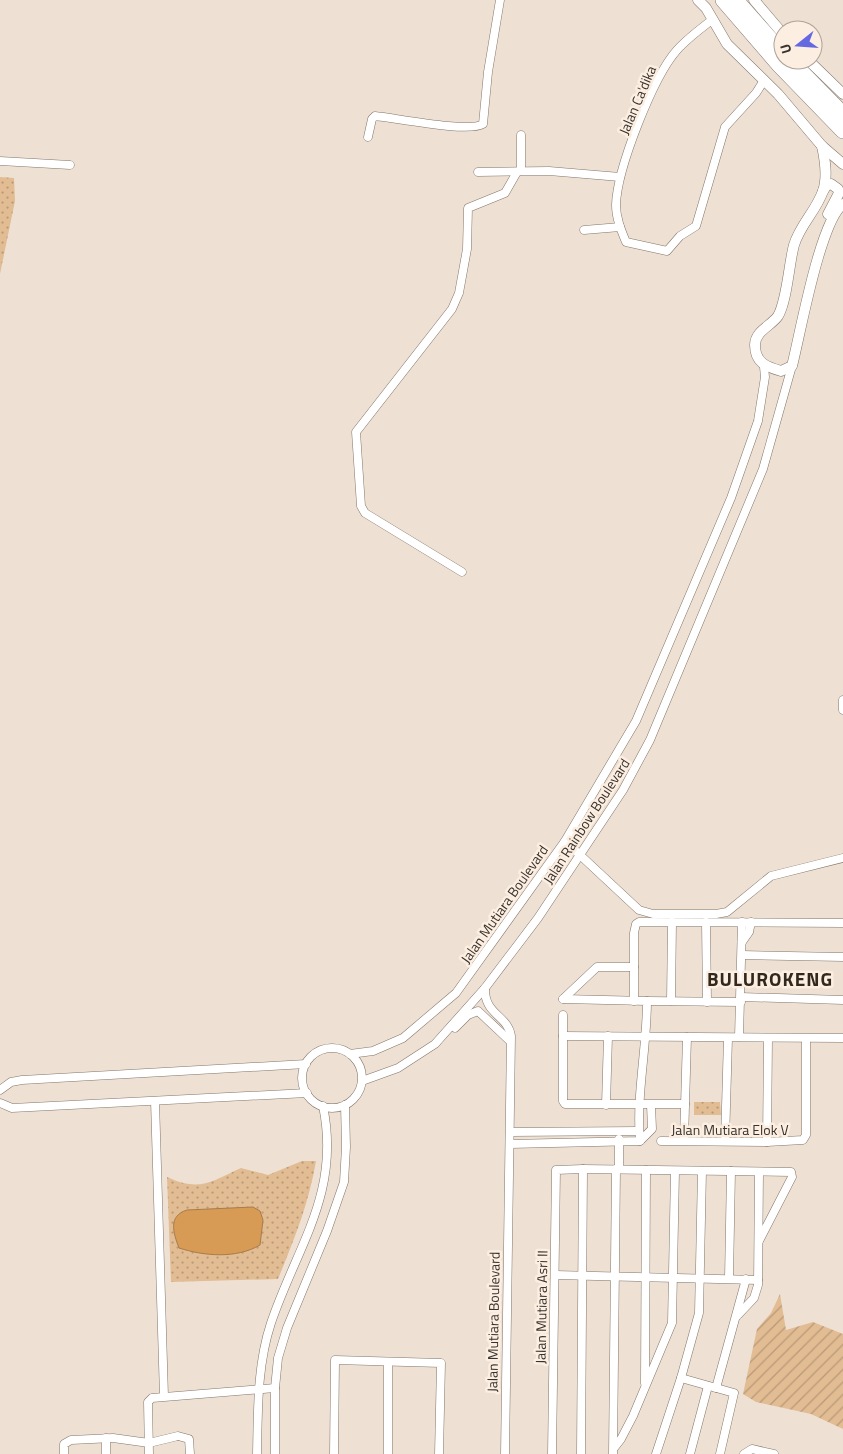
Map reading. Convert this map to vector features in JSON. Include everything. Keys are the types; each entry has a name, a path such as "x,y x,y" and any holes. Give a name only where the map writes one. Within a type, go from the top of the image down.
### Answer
{"highway":[{"path":"723,0 779,65 843,131"},
{"path":"736,0 773,42"},
{"path":"800,70 843,114"}],"street":[{"path":"368,137 375,116 460,126 479,127 484,124 488,72 500,0"},
{"path":"698,0 706,8 727,44 763,82 778,94 822,146 843,164"},
{"path":"754,0 773,22"},
{"name":"Jalan Ca'dika","path":"620,227 616,206 620,177 643,115 666,64 677,50 712,20"},
{"path":"818,70 843,94"},
{"path":"584,230 620,227 629,244 664,251 670,249 680,236 696,226 725,127 738,110 756,93 763,82"},
{"path":"462,572 365,513 360,498 356,432 452,309 459,293 466,258 468,208 505,193 519,171 522,135"},
{"path":"822,146 826,176 823,191"},
{"path":"0,161 70,165"},
{"path":"478,172 519,171 620,177"},
{"path":"827,185 836,186 841,199 822,244 792,366 781,372 764,367 759,361 754,346 756,337 778,316 799,231 809,218 823,191 827,185"},
{"name":"Jalan Rainbow Boulevard","path":"362,1081 398,1068 436,1044 485,988 538,918 623,790 650,740 763,469 792,366"},
{"name":"Jalan Mutiara Boulevard","path":"350,1054 373,1051 403,1038 456,993 565,841 636,721 731,498 758,422 765,377 764,367"},
{"path":"843,700 843,710"},
{"path":"565,841 639,910 653,914 716,914 727,912 771,876 843,858"},
{"path":"634,1001 636,924 640,922 843,923"},
{"path":"671,1001 672,922"},
{"path":"706,922 707,1002"},
{"path":"739,1037 742,942 747,922"},
{"path":"742,955 843,957"},
{"path":"634,967 597,967 563,999 707,1002 741,999 843,1000"},
{"name":"Jalan Mutiara Boulevard","path":"485,988 487,1004 508,1028 511,1036 505,1454"},
{"path":"640,1142 640,1104 647,1037 647,1001"},
{"path":"436,1044 447,1038 468,1015 478,1011 510,1041"},
{"path":"563,1015 564,1103 566,1105 685,1104"},
{"path":"563,1036 843,1038"},
{"path":"606,1105 608,1036"},
{"path":"684,1140 687,1037"},
{"path":"725,1141 728,1038"},
{"path":"767,1142 768,1038"},
{"name":"Jalan Mutiara Elok V","path":"661,1141 767,1142 803,1140 806,1135 806,1038"},
{"path":"337,1048 350,1054 360,1066 362,1081 356,1095 345,1105 338,1107 323,1106 316,1102 307,1093 303,1079 306,1064 315,1053 322,1050 337,1048"},
{"path":"0,1090 11,1082 22,1080 306,1064"},
{"path":"0,1103 12,1108 307,1093"},
{"path":"155,1100 164,1396"},
{"path":"274,1454 275,1388 278,1358 287,1328 327,1232 344,1182 346,1148 345,1105"},
{"path":"510,1144 640,1142 652,1129 651,1105"},
{"path":"257,1454 262,1354 271,1322 313,1224 326,1178 326,1120 323,1106"},
{"path":"614,1451 614,1276 619,1131"},
{"path":"510,1132 639,1131"},
{"path":"551,1132 552,1143"},
{"path":"580,1132 581,1142"},
{"name":"Jalan Mutiara Asri II","path":"552,1453 555,1171 562,1168 583,1169"},
{"path":"580,1454 583,1169 789,1172 792,1175 759,1241"},
{"path":"645,1389 646,1170"},
{"path":"614,1451 645,1389 672,1323 675,1171"},
{"path":"656,1454 681,1378 699,1313 702,1171"},
{"path":"729,1278 731,1171"},
{"path":"738,1315 754,1298 758,1280 759,1172"},
{"path":"554,1275 758,1280"},
{"path":"716,1388 738,1315 746,1279"},
{"path":"334,1454 335,1360 441,1363 439,1454"},
{"path":"388,1362 388,1454"},
{"path":"681,1378 731,1392 734,1396 720,1454"},
{"path":"690,1454 708,1386"},
{"path":"149,1454 148,1402 152,1398 275,1388"},
{"path":"64,1454 64,1444 71,1440 106,1438 149,1443 178,1436 189,1440 190,1454"},
{"path":"106,1438 106,1454"},
{"path":"744,1454 752,1449 774,1454"}],"shaded area":[{"path":"0,177 14,178 15,201 0,274"},
{"path":"694,1102 720,1102 721,1115 694,1115"},
{"path":"302,1161 316,1161 305,1207 278,1279 171,1282 167,1177 188,1184 197,1184 213,1181 241,1168 268,1175"},
{"path":"253,1207 260,1211 263,1220 260,1245 241,1252 220,1255 199,1253 179,1248 174,1225 177,1216 181,1213 187,1210"},
{"path":"780,1294 786,1330 813,1322 843,1334 843,1429 811,1414 756,1402 743,1394 757,1329 771,1313"}],"district":[{"name":"BULUROKENG","path":"770,978"}]}
